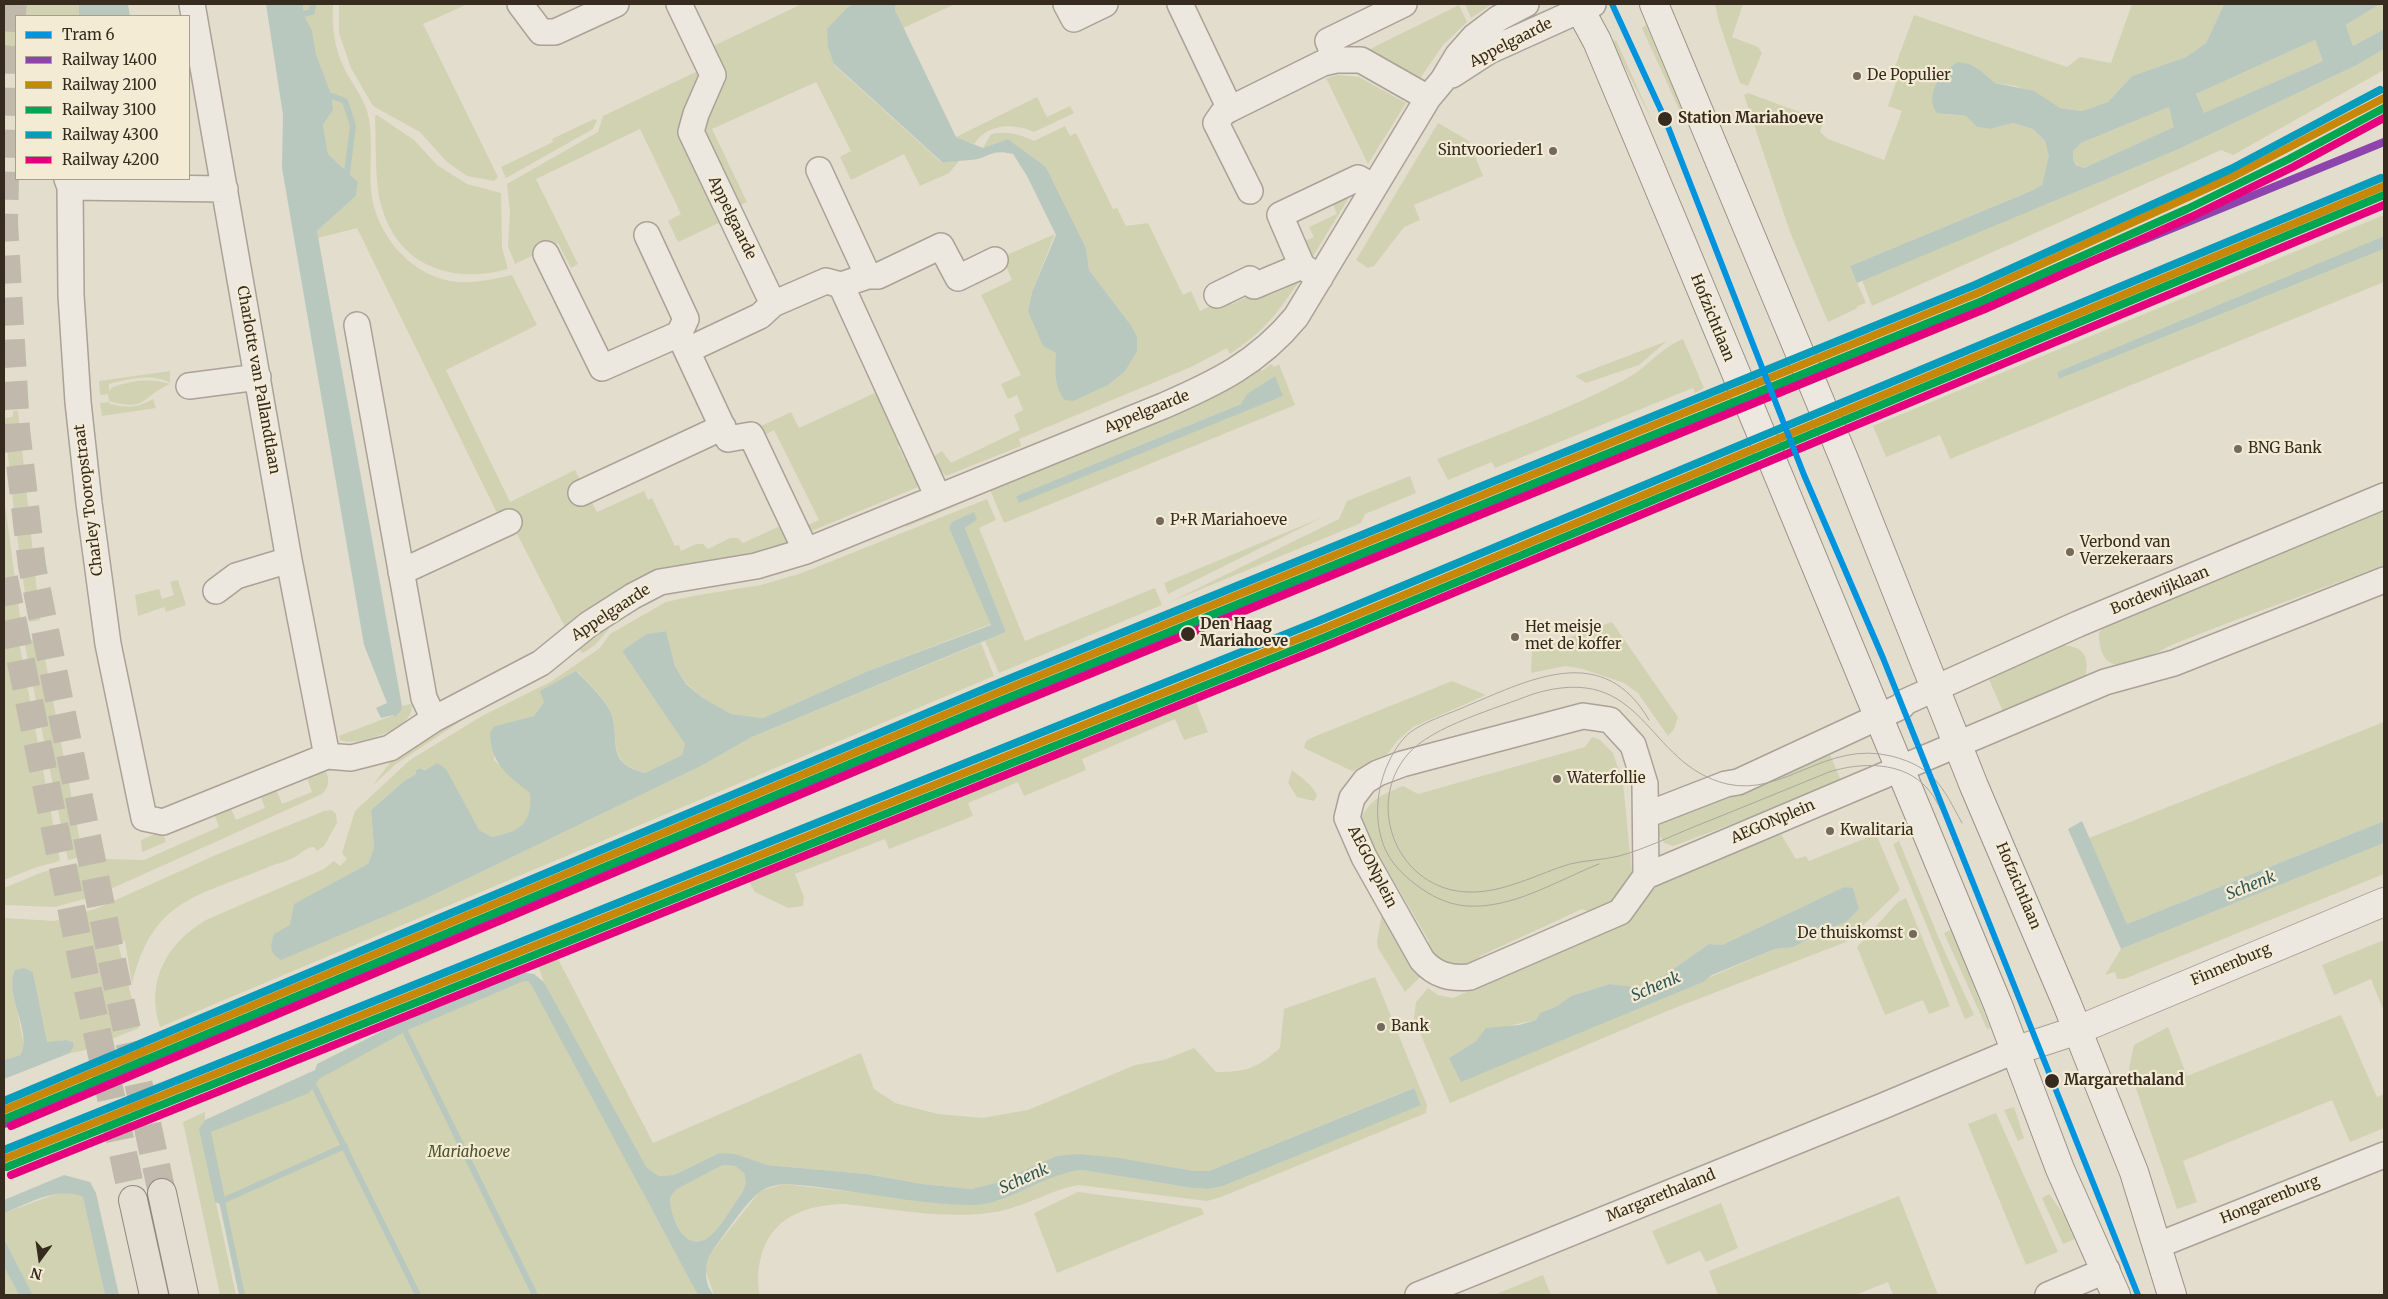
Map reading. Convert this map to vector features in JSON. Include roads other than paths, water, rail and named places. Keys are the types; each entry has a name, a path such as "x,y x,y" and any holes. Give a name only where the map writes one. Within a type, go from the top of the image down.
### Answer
{"main road":[{"name":"Hofzichtlaan","path":"1654,4 1841,450 1957,743 2078,1030 2134,1172 2172,1295"},
{"name":"Hofzichtlaan","path":"1584,6 1597,42 1998,1005 2060,1169 2107,1270 2116,1295"},
{"name":"Finnenburg","path":"2078,1030 2384,902"},
{"path":"2014,1051 2078,1030"},
{"path":"162,1193 184,1295"},
{"path":"134,1200 154,1295"}],"street":[{"name":"Charlotte van Pallandtlaan","path":"192,4 289,560 327,756"},
{"path":"520,4 541,32 555,32 616,4"},
{"name":"Appelgaarde","path":"679,4 713,75 696,114 691,132 773,304"},
{"path":"1066,4 1074,19 1105,4"},
{"path":"1180,4 1230,108"},
{"name":"Appelgaarde","path":"327,756 351,758 390,748 434,719 541,663 589,624 633,596 660,582 756,566 806,551 1172,402 1207,387 1246,364 1278,338 1296,317 1311,272 1374,187 1458,55 1474,37 1499,18 1526,4"},
{"name":"Appelgaarde","path":"1436,89 1489,51 1584,6"},
{"path":"1336,60 1328,41 1389,7"},
{"path":"1250,191 1216,123 1223,113 1230,108 1323,63 1336,60 1361,60 1436,89"},
{"path":"819,170 868,276"},
{"path":"1217,295 1250,279 1254,286 1311,272 1280,215 1358,178 1374,187"},
{"path":"69,183 225,189"},
{"name":"Charley Tooropstraat","path":"69,183 71,295 78,402 89,502 108,644 144,818 163,822 327,756"},
{"path":"647,235 686,319 683,342 728,439 751,435 806,551"},
{"path":"546,254 602,368 760,316 773,304 826,281 841,286 868,276 878,276 942,246 958,278 995,260"},
{"path":"841,286 938,497"},
{"path":"356,325 424,698 434,719"},
{"path":"189,386 258,377"},
{"path":"581,494 723,427"},
{"name":"Bordewijklaan","path":"1937,689 2078,624 2384,496"},
{"path":"401,572 509,522"},
{"path":"216,591 236,576 289,560"},
{"path":"1899,768 2104,682 2174,663 2384,580"},
{"path":"1646,815 1726,784 1738,782 1905,702 1937,689"},
{"name":"AEGONplein","path":"1646,876 1645,784 1633,745 1610,720 1582,716 1402,764 1378,773 1365,781 1352,798 1347,818 1364,857 1422,960 1430,968 1447,977 1470,977 1620,912 1646,876 1899,768"},
{"name":"Margarethaland","path":"1418,1295 1884,1106 2014,1051"},
{"name":"Hongarenburg","path":"2156,1246 2384,1155"},
{"path":"2048,1295 2107,1270"}],"water":[{"path":"79,4 128,4 130,15 79,15"},
{"path":"266,4 303,4 303,14 312,30 316,54 332,96 333,110 323,125 328,154 358,182 356,196 317,231 402,706 401,711 395,717 393,715 381,718 376,708 387,703 364,645 282,168 283,115"},
{"path":"854,4 896,4 895,10 956,137 983,148 1008,139 1046,167 1086,248 1089,270 1130,324 1137,337 1137,351 1125,371 1108,385 1073,401 1064,400 1058,389 1055,371 1056,353 1043,346 1028,311 1032,292 1056,235 1027,176 1013,154 999,152 976,159 943,163 834,64 828,47 827,29 848,7"},
{"path":"2224,4 2380,4 2346,25 2353,46 2384,29 2384,49 2355,66 2179,149 1857,283 1850,266 2042,185 2049,156 2045,141 2033,129 2013,123 1990,129 1977,127 1966,116 1937,113 1933,106 1933,91 1936,84 1952,66 1958,62 1969,64 1980,70 1995,83 2034,91 2060,108 2082,111 2108,102 2132,76 2186,57 2206,43","holes":["2315,40 2323,61 2204,113 2196,94","2169,107 2174,127 2084,168 2076,165 2073,159 2073,151 2081,143"]},
{"path":"2384,236 2384,249 2059,379 2057,372"},
{"path":"1275,376 1283,396 1019,503 1016,496 1241,404 1247,394"},
{"path":"974,512 977,520 965,528 1006,632 752,737 701,766 423,900 281,960 272,952 271,946 274,934 290,925 294,904 368,864 374,848 371,810 404,781 416,774 416,770 421,768 424,771 437,763 446,769 479,830 492,837 510,832 523,824 529,812 530,793 501,767 493,752 490,732 495,726 534,716 544,702 540,691 576,671 605,702 611,713 614,723 616,750 624,763 645,773 682,755 685,744 622,651 646,634 666,631 675,666 686,684 703,698 731,714 763,718 868,671 991,625 949,528 952,522"},
{"name":"Schenk","path":"2082,821 2127,924 2384,821 2384,843 2121,949 2068,829"},
{"name":"Schenk","path":"1844,887 1853,888 1859,909 1847,921 1793,947 1775,949 1712,975 1703,982 1461,1082 1449,1058 1476,1041 1486,1028 1519,1025 1536,1020 1540,1013 1557,1006 1571,996 1609,984 1637,987 1653,983 1709,944 1722,945"},
{"path":"24,968 33,972 47,1042 66,1040 73,1042 74,1046 70,1053 4,1079 4,1060 20,1055 23,1047 23,1037 12,980 15,970"},
{"name":"Schenk","path":"520,972 534,974 544,982 647,1168 659,1176 674,1175 719,1153 735,1154 767,1165 866,1174 923,1184 971,1189 996,1183 1057,1156 1078,1154 1120,1158 1194,1171 1209,1171 1414,1088 1421,1105 1223,1186 1208,1189 1082,1170 1053,1177 1001,1200 975,1205 928,1202 810,1186 786,1184 773,1186 766,1188 755,1196 710,1255 706,1266 706,1279 714,1295 698,1295 532,986 528,981 524,981 410,1029 319,1079 309,1093 211,1132 226,1203 222,1205 215,1202 199,1129 205,1120 315,1070 317,1064 408,1018","holes":["723,1165 735,1166 744,1173 746,1183 728,1214 710,1236 701,1241 693,1241 686,1238 676,1223 670,1197 677,1189"]},
{"path":"64,1175 90,1182 96,1193 119,1295 105,1295 83,1197 74,1194 54,1194 4,1213 4,1200"},
{"path":"4,1239 33,1295 19,1295 4,1267"}],"waterway":[{"path":"303,14 312,12 313,4"},
{"path":"332,96 345,101 353,126 347,173"},
{"path":"404,1029 535,1295"},
{"path":"314,1086 418,1295"},
{"path":"242,1295 222,1201 345,1146"}],"tunnel":[{"path":"13,4 8,49 4,223 16,429 32,566 114,970 162,1193"},
{"path":"4,578 85,976 133,1200"}],"tram line":[{"name":"6","path":"1612,4 1665,119 1804,475 1883,658 2138,1295"},
{"path":"1599,864 1535,892 1501,903 1467,906 1442,900 1410,880 1389,857 1386,851 1378,822 1379,791 1383,776 1396,749 1405,737 1418,727 1493,695 1542,677 1566,673 1589,674 1611,681 1631,696 1649,720"},
{"path":"1951,828 1934,797 1917,779 1894,768 1854,766 1829,772 1629,853 1570,864 1508,886 1469,892 1444,888 1424,877 1407,862 1395,842 1389,820 1389,797 1395,775 1408,754 1433,735 1466,719 1533,694 1570,687 1599,691 1622,702 1678,757 1699,773 1727,784 1748,786 1768,783 1846,755 1868,753 1891,756 1906,761 1927,772 1935,780 1949,798 1962,823"}],"rail line":[{"name":"4300","path":"4,1101 989,687 1975,285 2231,169 2380,90"},
{"name":"2100","path":"4,1110 992,695 1978,293 2234,176 2384,98"},
{"name":"3100","path":"7,1118 995,703 1982,301 2187,209 2289,159 2384,108"},
{"name":"4200","path":"11,1126 999,711 1985,309 2191,217 2293,167 2384,118"},
{"name":"1400","path":"4,1124 969,719 2384,142"},
{"name":"4300","path":"4,1150 1316,622 2381,178"},
{"name":"2100","path":"4,1159 1320,630 2384,186"},
{"name":"3100","path":"7,1167 1323,638 2384,195"},
{"name":"4200","path":"11,1175 1326,646 2384,205"}],"place":[{"name":"De Populier","path":"1857,76"},
{"name":"Station Mariahoeve","path":"1665,119"},
{"name":"Sintvoorieder1","path":"1553,151"},
{"name":"BNG Bank","path":"2238,449"},
{"name":"P+R Mariahoeve","path":"1160,521"},
{"name":"Verbond van Verzekeraars","path":"2070,552"},
{"name":"Den Haag Mariahoeve","path":"1188,634"},
{"name":"Het meisje met de koffer","path":"1515,637"},
{"name":"Waterfollie","path":"1557,779"},
{"name":"Kwalitaria","path":"1830,831"},
{"name":"De thuiskomst","path":"1913,934"},
{"name":"Bank","path":"1381,1027"},
{"name":"Margarethaland","path":"2052,1081"}],"park label":[{"name":"Mariahoeve","path":"469,1153"}]}
